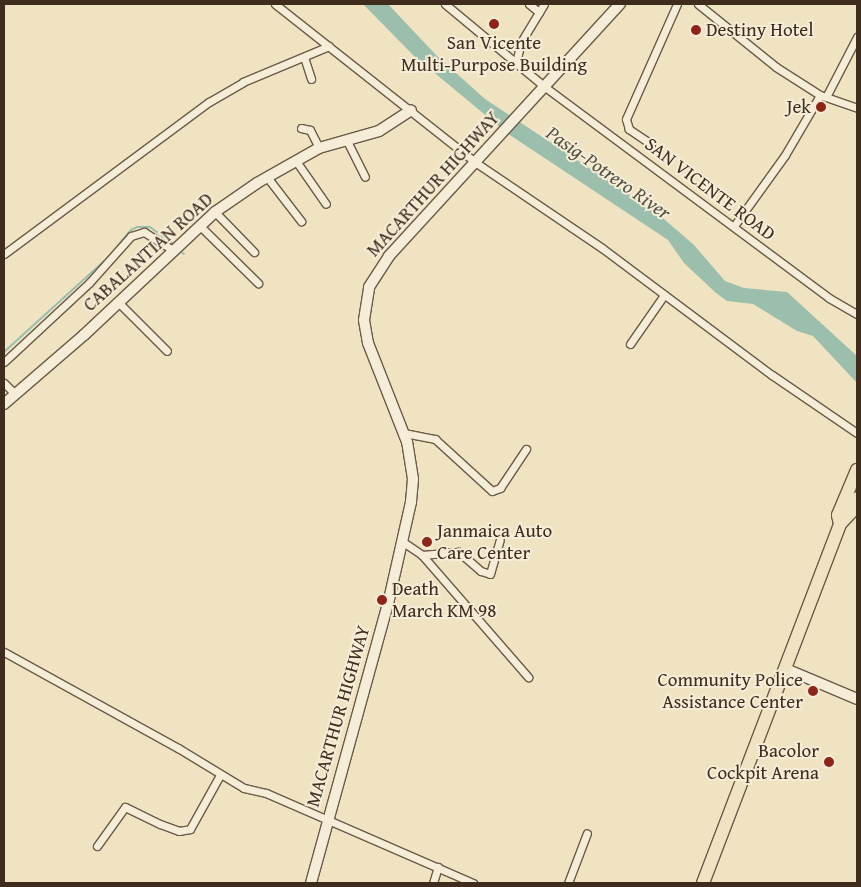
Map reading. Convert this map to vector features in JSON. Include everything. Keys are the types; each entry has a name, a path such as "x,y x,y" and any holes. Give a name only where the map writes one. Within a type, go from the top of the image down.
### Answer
{"highway":[{"path":"840,524 838,515 857,470"},
{"path":"703,883 840,524 851,512 857,498"}],"main road":[{"name":"MACARTHUR HIGHWAY","path":"311,883 403,542 413,479 404,433 368,343 364,320 369,287 389,256 620,4"},
{"name":"CABALANTIAN ROAD","path":"4,404 215,212 267,177 319,148 379,131 411,110"},
{"path":"786,668 857,699"}],"street":[{"path":"275,4 477,161 550,211 857,433"},
{"name":"SAN VICENTE ROAD","path":"445,4 544,88 734,226 829,298 857,314"},
{"path":"529,4 539,12"},
{"path":"516,63 521,42 544,4"},
{"path":"651,144 629,129 626,119 677,4"},
{"path":"698,4 776,66 823,96 857,108"},
{"path":"734,226 823,96 857,37"},
{"path":"5,250 209,102 243,82 330,46"},
{"path":"304,57 311,79"},
{"path":"301,128 310,130 319,148"},
{"path":"346,139 365,177"},
{"path":"296,161 326,204"},
{"path":"267,177 300,221"},
{"path":"215,212 254,252"},
{"path":"199,225 258,284"},
{"path":"4,362 88,283 130,236 144,232 173,250"},
{"path":"630,344 664,295"},
{"path":"118,302 167,351"},
{"path":"4,383 15,394"},
{"path":"404,433 435,439 492,491 500,488 506,482 526,449"},
{"path":"422,555 459,552 481,571 490,574 500,540"},
{"path":"403,542 422,555 528,677"},
{"path":"4,652 178,748 244,788 266,793 326,822 473,883"},
{"path":"97,846 125,807 169,828 178,831 190,829 220,775"},
{"path":"568,883 587,833"},
{"path":"433,883 438,867"}],"shaded area":[{"path":"363,4 388,4 436,55 485,99 657,213 694,245 725,281 744,288 787,292 857,356 857,383 813,336 797,331 753,304 727,301 684,263 668,240 507,133 413,55"}],"waterway":[{"path":"117,247 131,230 137,227 150,227 173,244"},
{"path":"179,250 184,254"},
{"path":"4,352 104,261"}],"place":[{"name":"San Vicente Multi-Purpose Building","path":"494,24"},
{"name":"Destiny Hotel","path":"696,30"},
{"name":"Jek","path":"821,107"},
{"name":"Janmaica Auto Care Center","path":"427,542"},
{"name":"Death March KM 98","path":"382,600"},
{"name":"Community Police Assistance Center","path":"813,691"},
{"name":"Bacolor Cockpit Arena","path":"829,762"}],"water label":[{"name":"Pasig-Potrero River","path":"609,172"}]}
